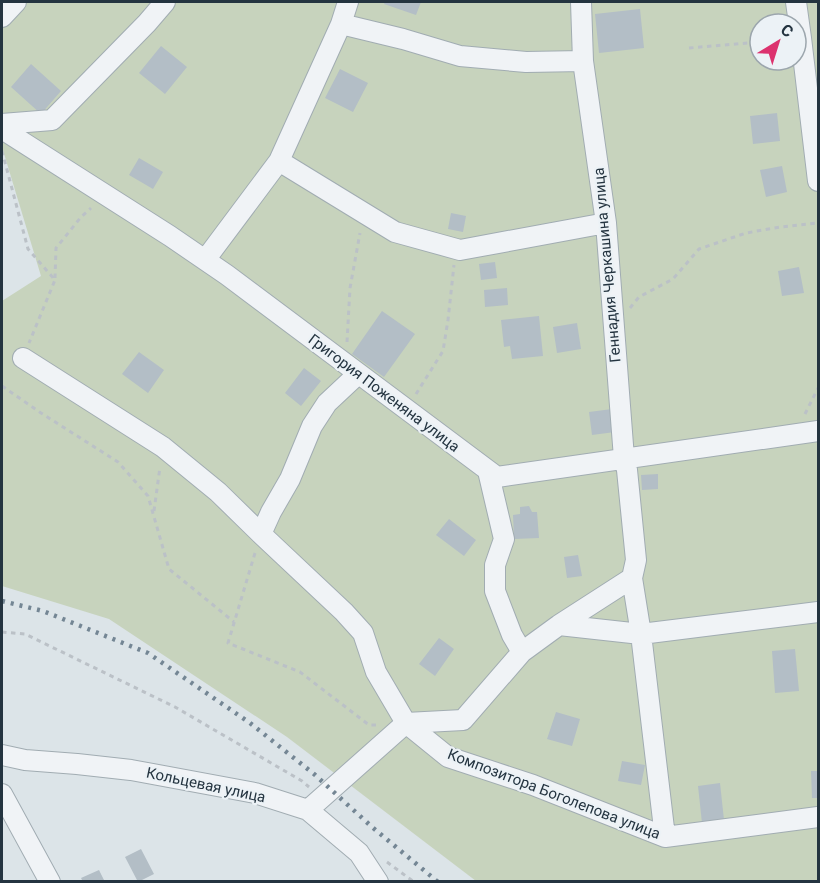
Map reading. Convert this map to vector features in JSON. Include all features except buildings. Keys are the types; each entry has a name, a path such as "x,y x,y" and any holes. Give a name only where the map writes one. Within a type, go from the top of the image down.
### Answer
{"street":[{"path":"2,17 16,2"},
{"path":"2,124 52,120 165,2"},
{"path":"205,260 279,161 348,2"},
{"name":"Геннадия Черкашина улица","path":"581,2 583,62 606,224 624,458 636,560 633,578 664,837"},
{"path":"796,2 819,182"},
{"path":"340,24 460,56 526,62 583,62"},
{"name":"Григория Поженяна улица","path":"2,129 205,260 497,477 819,431"},
{"path":"279,161 395,232 460,250 606,224"},
{"name":"Композитора Боголепова улица","path":"23,358 163,447 218,492 344,612 363,633 376,672 406,723 448,758 533,785 664,837 819,817"},
{"path":"261,534 290,479 312,426 327,403 358,374"},
{"path":"488,471 504,539 495,565 495,591 512,635 522,652"},
{"path":"315,805 406,723 463,720 522,652 559,625 633,578"},
{"path":"559,625 641,634 819,612"},
{"name":"Кольцевая улица","path":"2,755 25,760 131,770 315,805 359,853 378,882"},
{"path":"2,794 50,882"}],"path":[{"path":"689,48 748,43"},
{"path":"2,151 28,249 55,280"},
{"path":"23,358 55,280 56,248 81,217 106,195"},
{"path":"340,360 346,350 350,288 364,213"},
{"path":"614,328 639,297 673,279 699,249 746,233 819,223"},
{"path":"405,410 443,351 455,248"},
{"path":"2,386 118,462 148,496 170,569 234,622"},
{"path":"795,435 819,388"},
{"path":"153,514 163,447"},
{"path":"261,534 228,643 300,672 369,725 406,723"},
{"path":"2,632 25,634 175,707 302,781 315,805"},
{"path":"382,858 414,882"}],"green space":[{"path":"2,2 818,2 818,881 476,881 287,737 109,619 2,586 2,301 41,276 2,147"}],"railway":[{"path":"2,601 43,611 148,653 250,723 314,774 372,827 438,882"}]}
